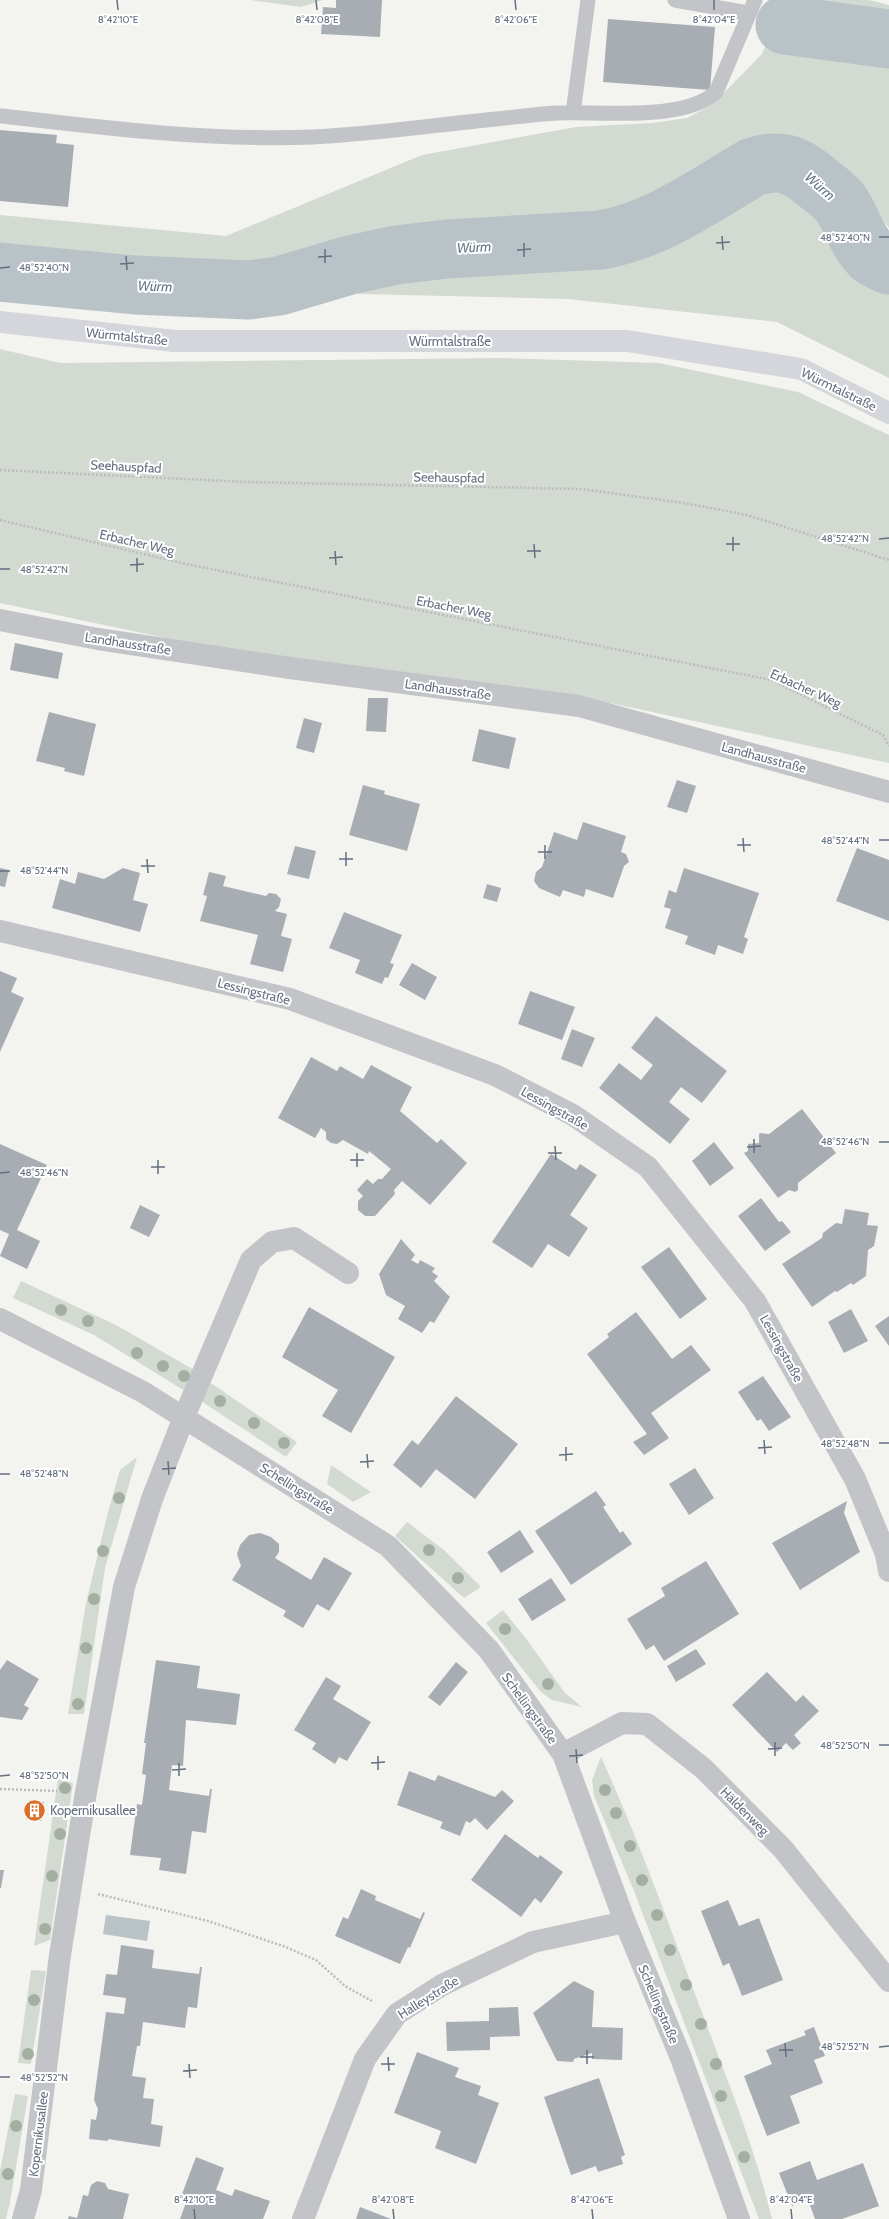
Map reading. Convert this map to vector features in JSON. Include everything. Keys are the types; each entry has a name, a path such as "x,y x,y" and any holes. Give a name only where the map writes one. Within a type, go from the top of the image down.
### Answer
{"main road":[{"name":"Würmtalstraße","path":"0,322 175,341 627,340 801,369 889,413"}],"street":[{"name":"Landhausstraße","path":"0,620 98,639 290,668 580,706 889,792"},
{"name":"Lessingstraße","path":"0,931 290,999 495,1075 573,1115 648,1167 755,1301 855,1479 886,1554 889,1572"},
{"path":"184,1417 251,1260 272,1242 294,1238 348,1273"},
{"name":"Schellingstraße","path":"0,1319 143,1392 388,1546 488,1650 563,1754 625,1922 681,2058 739,2219"},
{"name":"Kopernikusallee","path":"23,2219 31,2190 60,1955 86,1792 124,1587 152,1499 184,1417"},
{"name":"Häldenweg","path":"563,1754 622,1723 647,1724 704,1769 783,1848 888,1980"},
{"name":"Halleystraße","path":"303,2219 365,2059 397,2014 442,1985 533,1942 625,1922"}],"lane":[{"path":"573,113 588,0"},
{"path":"674,0 748,13"},
{"path":"2,116 117,129 269,138 344,135 557,113 665,111 684,108 709,98 716,92 748,13 755,0"}],"path":[{"name":"Seehauspfad","path":"0,470 247,482 581,489 684,503 747,515 889,560"},
{"name":"Erbacher Weg","path":"0,520 186,564 771,680 883,735 889,746"},
{"path":"0,1789 86,1792"},
{"path":"72,1887 208,1921 283,1946 316,1960 344,1986"}],"shaded area":[{"path":"251,0 323,0 301,7"},
{"path":"785,0 869,0 889,5 889,228 852,182 814,152 767,143 718,163 643,211 589,229 424,224 319,247 257,280 102,271 0,259 0,215 226,236 422,155 576,127 652,123 687,118 713,104 762,54"},
{"path":"776,170 797,174 836,207 850,237 866,259 889,271 889,378 777,322 568,299 361,294 313,289 312,283 369,265 426,256 493,250 610,244 666,227 717,199 749,177"},
{"path":"0,349 60,363 500,358 659,363 798,392 889,435 889,763 610,703 213,648 0,603"},
{"path":"21,1281 116,1325 196,1371 185,1391 94,1335 13,1298"},
{"path":"208,1381 297,1442 286,1457 198,1399"},
{"path":"137,1457 105,1568 84,1714 68,1714 86,1603 108,1512 120,1470"},
{"path":"331,1465 371,1492 353,1502 327,1484"},
{"path":"407,1522 444,1550 481,1587 464,1598 395,1536"},
{"path":"503,1610 527,1640 565,1693 582,1707 552,1700 540,1691 486,1623"},
{"path":"601,1757 641,1851 730,2088 749,2140 772,2219 759,2219 634,1891 594,1796 592,1780"},
{"path":"58,1779 73,1783 50,1940 34,1946"},
{"path":"106,1915 150,1921 147,1941 103,1934"},
{"path":"31,1970 46,1971 31,2064 18,2063"},
{"path":"15,2094 28,2096 10,2202 6,2219 0,2219 0,2171"}],"building":[{"path":"336,0 382,0 380,37 321,34 323,7 336,8"},
{"path":"608,19 715,27 710,90 603,82"},
{"path":"0,130 57,135 56,143 74,145 68,207 0,201"},
{"path":"15,643 63,653 58,679 10,670"},
{"path":"368,698 388,698 386,732 366,731"},
{"path":"49,712 96,724 84,776 64,771 65,768 36,761"},
{"path":"304,718 322,723 314,753 296,748"},
{"path":"479,729 516,738 509,769 472,761"},
{"path":"677,780 696,786 687,813 667,807"},
{"path":"363,785 385,791 384,794 420,804 407,851 349,835"},
{"path":"583,822 626,836 621,852 626,854 629,862 624,866 613,898 586,889 584,897 563,890 560,897 539,888 534,881 536,872 542,867 554,832 577,840"},
{"path":"295,846 316,851 309,879 287,874"},
{"path":"857,848 889,860 889,921 836,901"},
{"path":"0,868 9,870 5,887 0,886"},
{"path":"123,868 140,873 133,900 148,904 140,932 52,908 60,879 75,884 78,872 104,879"},
{"path":"684,868 759,893 744,937 748,939 743,954 718,945 715,955 685,944 688,936 665,928 671,909 664,907 669,890 676,893"},
{"path":"209,872 226,876 223,886 266,896 269,893 276,894 281,899 279,907 275,911 287,914 281,936 292,939 283,972 250,964 258,935 200,921 207,896 203,895"},
{"path":"487,884 501,888 497,902 483,898"},
{"path":"344,912 402,935 390,963 394,964 388,978 385,977 382,984 355,973 360,960 329,948"},
{"path":"412,963 437,977 425,1000 399,985"},
{"path":"0,971 17,978 11,992 24,998 0,1052"},
{"path":"530,991 575,1007 562,1040 518,1024"},
{"path":"656,1016 727,1071 702,1103 681,1087 669,1102 690,1119 670,1144 599,1088 619,1063 641,1080 653,1065 631,1048"},
{"path":"572,1029 595,1038 582,1067 561,1059"},
{"path":"311,1057 337,1071 340,1066 363,1079 371,1065 412,1087 400,1111 437,1143 441,1139 467,1163 430,1205 402,1181 394,1190 395,1194 375,1216 365,1216 358,1210 358,1201 363,1196 357,1190 367,1179 373,1184 378,1179 382,1179 391,1169 369,1151 368,1154 343,1140 337,1144 331,1143 326,1139 326,1132 321,1128 315,1138 278,1118"},
{"path":"802,1109 836,1153 798,1183 798,1190 795,1192 789,1190 778,1198 744,1153 748,1151 748,1144 759,1143 759,1134 769,1134"},
{"path":"714,1142 734,1168 710,1186 692,1161"},
{"path":"0,1144 47,1165 17,1230 40,1241 27,1269 0,1256 9,1234 0,1230"},
{"path":"551,1154 576,1170 580,1164 597,1175 570,1215 588,1228 569,1257 548,1244 532,1268 492,1242"},
{"path":"761,1198 779,1222 782,1221 791,1232 765,1251 738,1216"},
{"path":"140,1205 160,1215 149,1237 130,1228"},
{"path":"845,1209 869,1213 867,1225 878,1226 874,1246 868,1250 866,1276 853,1285 851,1283 837,1292 835,1291 812,1307 782,1264 822,1238 823,1233 836,1223 842,1224"},
{"path":"401,1239 415,1255 411,1260 418,1264 420,1260 435,1268 432,1272 438,1276 434,1281 450,1297 434,1323 430,1321 422,1333 398,1319 405,1306 386,1295 379,1274"},
{"path":"669,1247 707,1299 680,1319 641,1267"},
{"path":"309,1307 395,1357 351,1433 322,1416 338,1390 282,1357"},
{"path":"851,1309 868,1341 844,1353 828,1322"},
{"path":"636,1312 672,1359 691,1345 711,1370 651,1413 669,1438 644,1455 633,1442 647,1434 587,1354 609,1337 607,1334"},
{"path":"889,1316 889,1346 875,1326"},
{"path":"763,1376 791,1417 769,1431 761,1419 757,1421 738,1392"},
{"path":"456,1396 518,1444 475,1499 436,1469 421,1488 393,1465 412,1440 418,1445"},
{"path":"695,1468 714,1498 689,1515 669,1484"},
{"path":"596,1491 606,1505 603,1507 620,1533 623,1531 632,1544 571,1585 535,1531"},
{"path":"847,1501 844,1513 860,1552 800,1590 772,1543"},
{"path":"520,1530 534,1552 501,1573 487,1552"},
{"path":"260,1533 271,1537 279,1544 279,1552 275,1558 311,1580 324,1557 352,1573 329,1611 317,1604 303,1628 283,1616 286,1611 232,1580 241,1566 237,1554 240,1545 249,1535"},
{"path":"706,1561 739,1614 664,1661 654,1645 646,1650 627,1619 665,1596 661,1588"},
{"path":"551,1578 566,1600 532,1621 518,1599"},
{"path":"696,1649 706,1664 676,1682 667,1666"},
{"path":"7,1660 39,1679 24,1705 29,1708 22,1720 0,1717 0,1670"},
{"path":"156,1660 200,1666 197,1688 240,1694 236,1725 186,1720 183,1766 172,1765 169,1790 209,1796 210,1789 212,1789 206,1833 192,1831 186,1874 159,1870 161,1858 130,1855 137,1804 142,1805 146,1775 142,1774 146,1743 144,1743"},
{"path":"456,1662 468,1672 440,1706 428,1697"},
{"path":"767,1672 796,1702 803,1695 819,1711 794,1735 801,1743 793,1750 786,1743 777,1752 732,1705"},
{"path":"326,1677 341,1686 333,1699 371,1722 347,1761 339,1757 335,1764 312,1749 316,1743 294,1730"},
{"path":"409,1771 435,1781 438,1775 495,1797 502,1790 514,1801 487,1830 475,1818 470,1823 466,1821 460,1836 440,1828 443,1822 397,1805"},
{"name":"Kopernikusallee","path":"29,1800 44,1802 41,1821 26,1819"},
{"path":"505,1834 538,1858 540,1855 563,1872 541,1903 535,1898 521,1917 471,1880"},
{"path":"0,1870 4,1870 1,1888 0,1888"},
{"path":"361,1889 376,1896 375,1900 420,1919 423,1912 425,1913 410,1948 408,1947 400,1964 335,1936 343,1917 348,1919"},
{"path":"728,1900 739,1926 759,1918 783,1980 742,1996 729,1963 723,1966 701,1911"},
{"path":"121,1945 154,1950 152,1968 199,1974 200,1967 202,1967 197,2008 188,2007 185,2028 143,2022 140,2046 137,2046 132,2076 146,2078 143,2098 154,2099 151,2124 163,2126 160,2147 108,2139 108,2141 89,2139 91,2119 96,2120 98,2109 94,2100 106,2012 124,2014 126,1998 103,1995 106,1974 117,1975"},
{"path":"574,1981 594,1991 592,2027 623,2028 622,2060 592,2059 592,2053 574,2059 573,2062 557,2061 533,2013"},
{"path":"518,2007 520,2036 490,2037 490,2050 447,2051 446,2022 489,2021 489,2008"},
{"path":"814,2027 825,2056 814,2060 823,2083 790,2096 800,2123 767,2136 744,2076 772,2064 766,2050 806,2035 804,2031"},
{"path":"417,2052 459,2068 455,2077 481,2086 478,2095 499,2103 476,2164 435,2148 441,2131 394,2113"},
{"path":"599,2078 625,2155 621,2157 623,2164 598,2172 596,2166 571,2175 544,2097"},
{"path":"196,2157 224,2168 216,2190 232,2196 235,2189 270,2201 263,2219 180,2219 188,2197 182,2194"},
{"path":"810,2161 817,2180 863,2163 879,2206 842,2219 815,2219 808,2200 792,2206 779,2173"},
{"path":"97,2181 105,2183 108,2189 129,2194 123,2219 68,2219 69,2216 77,2218 83,2195 88,2196 91,2185"},
{"path":"360,2207 391,2219 356,2219"}],"waterway":[{"name":"Würm","path":"785,25 889,39"},
{"name":"Würm","path":"0,272 135,285 249,290 279,286 350,265 396,255 447,249 600,240 621,235 641,229 680,211 753,167 773,163 782,163 797,168 812,178 839,201 865,248 874,257 889,265"}],"place":[{"name":"Kopernikusallee","path":"35,1810"}]}
